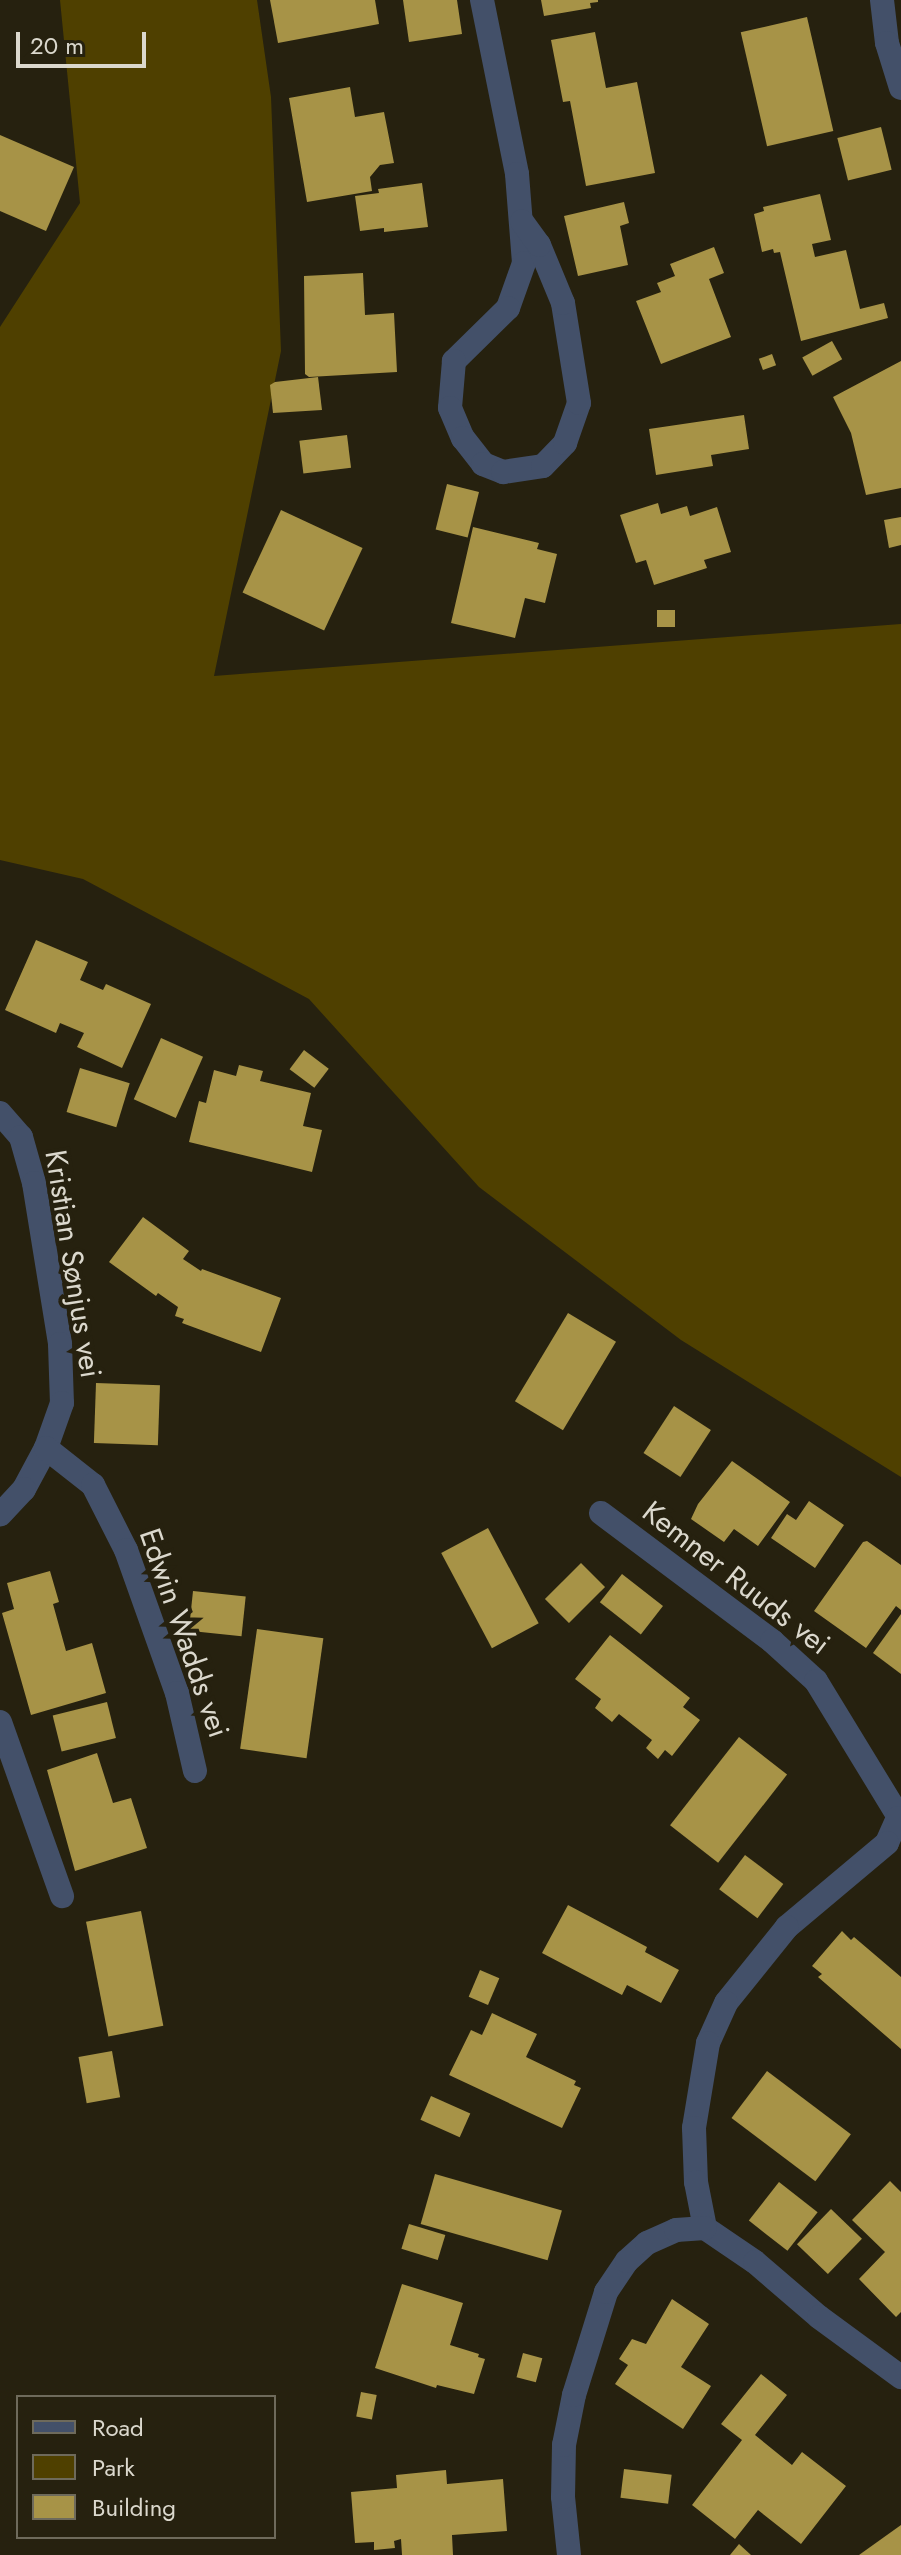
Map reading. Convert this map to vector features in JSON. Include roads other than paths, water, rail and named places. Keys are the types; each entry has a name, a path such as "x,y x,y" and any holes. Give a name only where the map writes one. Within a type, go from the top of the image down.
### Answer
{"street":[{"path":"482,0 517,174 524,263 508,308 454,361 450,408 463,438 483,464 503,472 543,466 565,443 579,403 563,303 539,245 522,222"},
{"path":"882,0 887,43 901,88"},
{"name":"Kristian Sønjus vei","path":"0,1113 21,1137 34,1183 60,1344 62,1403 46,1448 24,1489 2,1513"},
{"name":"Edwin Wadds vei","path":"46,1448 93,1485 126,1550 177,1693 195,1771"},
{"name":"Kemner Ruuds vei","path":"601,1513 772,1641 816,1681 900,1819"},
{"path":"0,1722 62,1896"},
{"path":"705,2228 696,2182 694,2128 708,2043 726,2003 787,1927 887,1843 900,1819"},
{"path":"569,2555 563,2497 564,2445 578,2383 606,2292 627,2261 647,2243 676,2230 705,2228 755,2262 819,2317 901,2377"}]}
